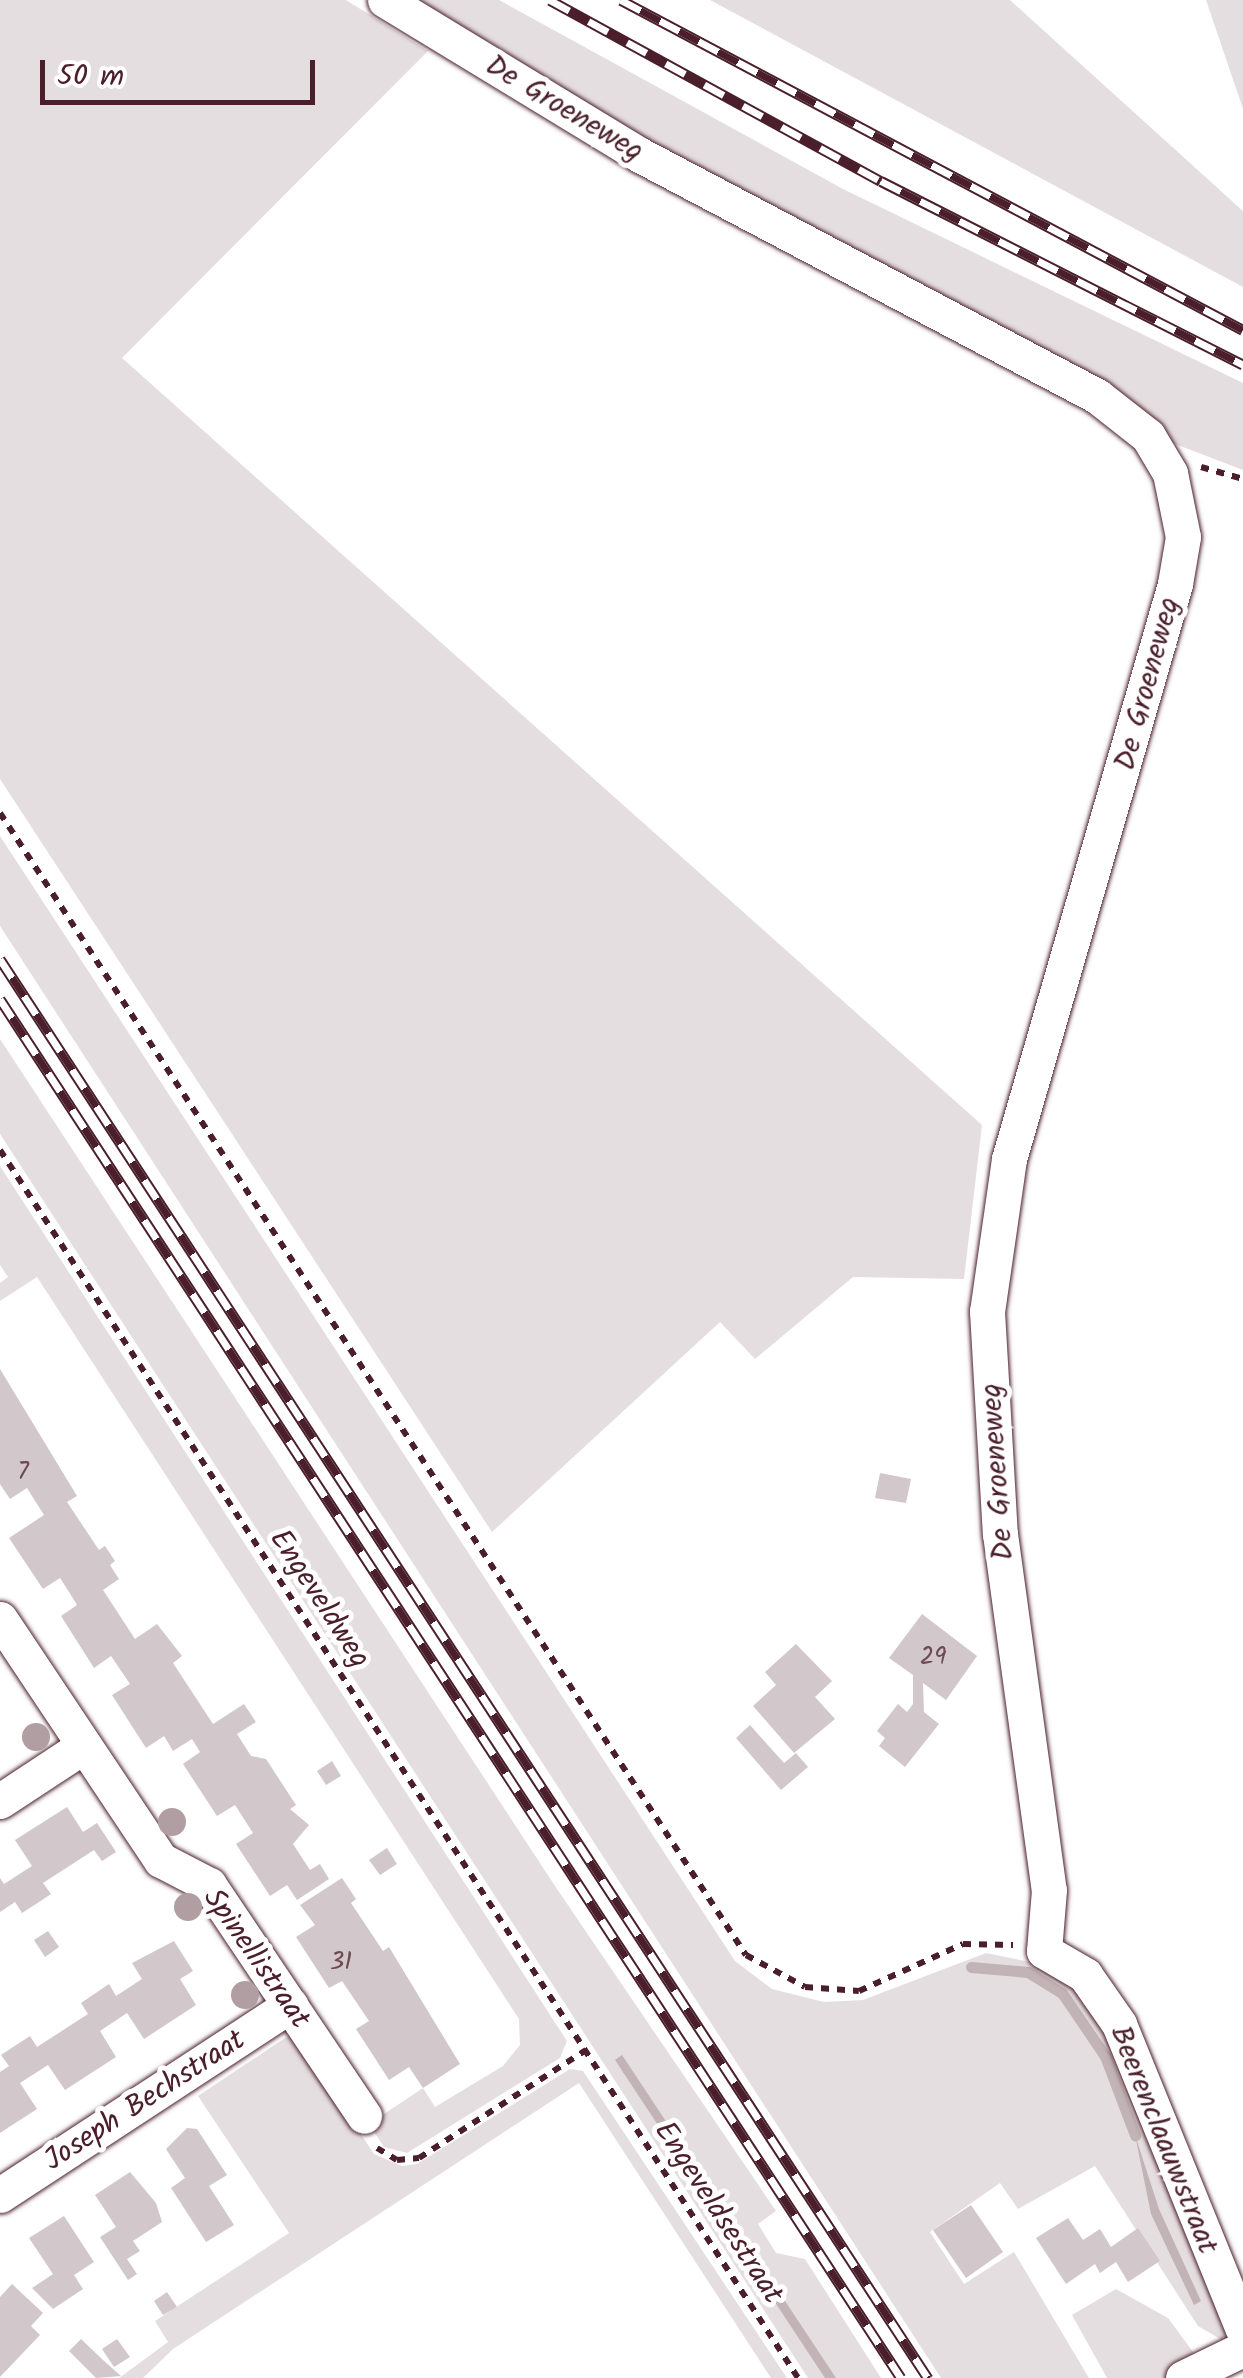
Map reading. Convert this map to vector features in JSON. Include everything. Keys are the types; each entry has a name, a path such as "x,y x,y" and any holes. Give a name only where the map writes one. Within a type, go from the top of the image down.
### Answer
{"street":[{"name":"De Groeneweg","path":"386,0 640,155 1097,396 1148,436 1170,473 1183,537 1175,584 1009,1159 986,1310 1000,1534 1040,1798 1049,1890 1044,1951"},
{"name":"Spinellistraat","path":"0,1619 161,1860 209,1884 364,2116"},
{"path":"0,1801 82,1747"},
{"name":"Beerenclaauwstraat","path":"1044,1951 1085,1974 1119,2024 1243,2329"},
{"name":"Joseph Bechstraat","path":"0,2196 290,2006"},
{"path":"1183,2378 1243,2349"}],"path":[{"path":"0,813 746,1955 805,1987 859,1991 963,1944 1044,1951"},
{"name":"Engeveldweg","path":"0,1150 600,2072"},
{"path":"364,2116 375,2146 410,2161 586,2050"},
{"name":"Engeveldsestraat","path":"600,2072 798,2378"}],"shaded area":[{"path":"0,0 346,0 428,51 122,358 982,1125 964,1279 853,1277 755,1359 720,1322 492,1532 0,779"},
{"path":"402,0 499,0 843,189 1243,383 1243,470 1170,442 648,149"},
{"path":"710,0 1010,0 1243,211 1243,287"},
{"path":"1206,0 1243,0 1243,109"},
{"path":"0,836 735,1961 772,1989 824,2002 863,2000 986,1953 1049,1966 1091,2002 1228,2327 1222,2340 1198,2326 1095,2166 1018,2209 1000,2183 930,2232 964,2284 1014,2252 1089,2378 941,2378 0,926"},
{"path":"0,1039 557,1889 776,2211 758,2224 776,2253 805,2259 881,2378 808,2378 0,1134"},
{"path":"0,1166 567,2041 560,2058 407,2153 384,2147 369,2124 423,2088 435,2107 503,2066 520,2045 519,2019 37,1277 0,1301 0,1283 8,1277 0,1265"},
{"path":"294,2032 374,2154 402,2166 417,2164 570,2069 583,2071 787,2378 771,2378 579,2083 173,2349 143,2378 119,2378 168,2342 155,2321 289,2233 198,2096"},
{"path":"622,2055 836,2378 825,2378 615,2060"},
{"path":"1135,2135 1159,2209 1201,2301 1194,2305 1151,2214"},
{"path":"1116,2289 1168,2318 1199,2360 1166,2378 1107,2378 1072,2315"}],"building":[{"path":"0,1369 77,1496 67,1502 99,1550 105,1546 115,1561 110,1565 119,1579 103,1590 135,1639 157,1624 182,1656 173,1663 213,1724 244,1704 256,1722 237,1734 251,1756 266,1759 296,1805 290,1809 309,1825 293,1844 310,1870 320,1864 329,1879 297,1900 287,1885 270,1896 236,1844 253,1833 235,1805 217,1816 183,1764 200,1752 192,1739 173,1751 164,1736 146,1748 112,1695 130,1684 111,1656 94,1668 61,1616 77,1605 60,1578 43,1589 9,1538 44,1515 27,1488 10,1499 0,1484"},
{"path":"880,1473 911,1479 906,1503 875,1498"},
{"path":"922,1614 977,1656 946,1700 923,1683 924,1712 939,1724 905,1767 879,1746 885,1738 877,1731 898,1704 907,1712 913,1704 913,1675 889,1658"},
{"path":"796,1644 832,1681 815,1697 835,1719 794,1753 753,1706 776,1685 765,1672"},
{"path":"750,1725 784,1763 796,1753 808,1767 781,1790 736,1738"},
{"path":"332,1761 341,1776 326,1785 317,1771"},
{"path":"67,1807 83,1832 97,1823 116,1852 102,1861 94,1850 43,1883 51,1894 36,1904 22,1913 15,1902 0,1912 0,1878 4,1884 32,1866 15,1840"},
{"path":"387,1848 397,1864 380,1875 369,1860"},
{"path":"342,1878 356,1899 351,1903 383,1951 389,1947 460,2064 423,2088 409,2067 389,2080 356,2029 369,2021 342,1981 329,1988 296,1937 315,1925 300,1905"},
{"path":"48,1931 59,1947 45,1957 34,1940"},
{"path":"174,1941 193,1971 180,1979 196,2005 144,2039 127,2013 100,2031 116,2057 65,2090 48,2065 20,2083 37,2109 0,2133 0,2072 9,2066 1,2055 30,2036 37,2047 88,2014 81,2003 109,1984 116,1996 142,1979 132,1963"},
{"path":"187,2128 197,2129 227,2175 209,2186 234,2225 206,2242 171,2188 185,2178 166,2149"},
{"path":"130,2172 156,2203 162,2222 133,2241 140,2251 127,2259 137,2274 128,2280 100,2237 116,2227 95,2195"},
{"path":"971,2205 1003,2252 966,2278 933,2230"},
{"path":"64,2216 94,2262 74,2275 83,2289 53,2309 32,2288 53,2274 29,2238"},
{"path":"1068,2218 1083,2240 1100,2229 1111,2247 1138,2228 1160,2261 1128,2282 1116,2262 1100,2273 1095,2264 1066,2284 1036,2238"},
{"path":"12,2284 43,2313 31,2326 40,2335 0,2377 0,2297"},
{"path":"167,2292 177,2307 163,2315 154,2301"},
{"path":"81,2339 121,2376 96,2378 69,2351"},
{"path":"117,2339 130,2357 114,2367 102,2349"}],"waterway":[{"path":"971,1967 1028,1972 1062,1993 1105,2056 1135,2135"}],"railway":[{"path":"550,0 881,181 1243,365"},
{"path":"621,0 1243,330"},
{"path":"0,959 928,2378"},
{"path":"0,999 901,2378"}]}
